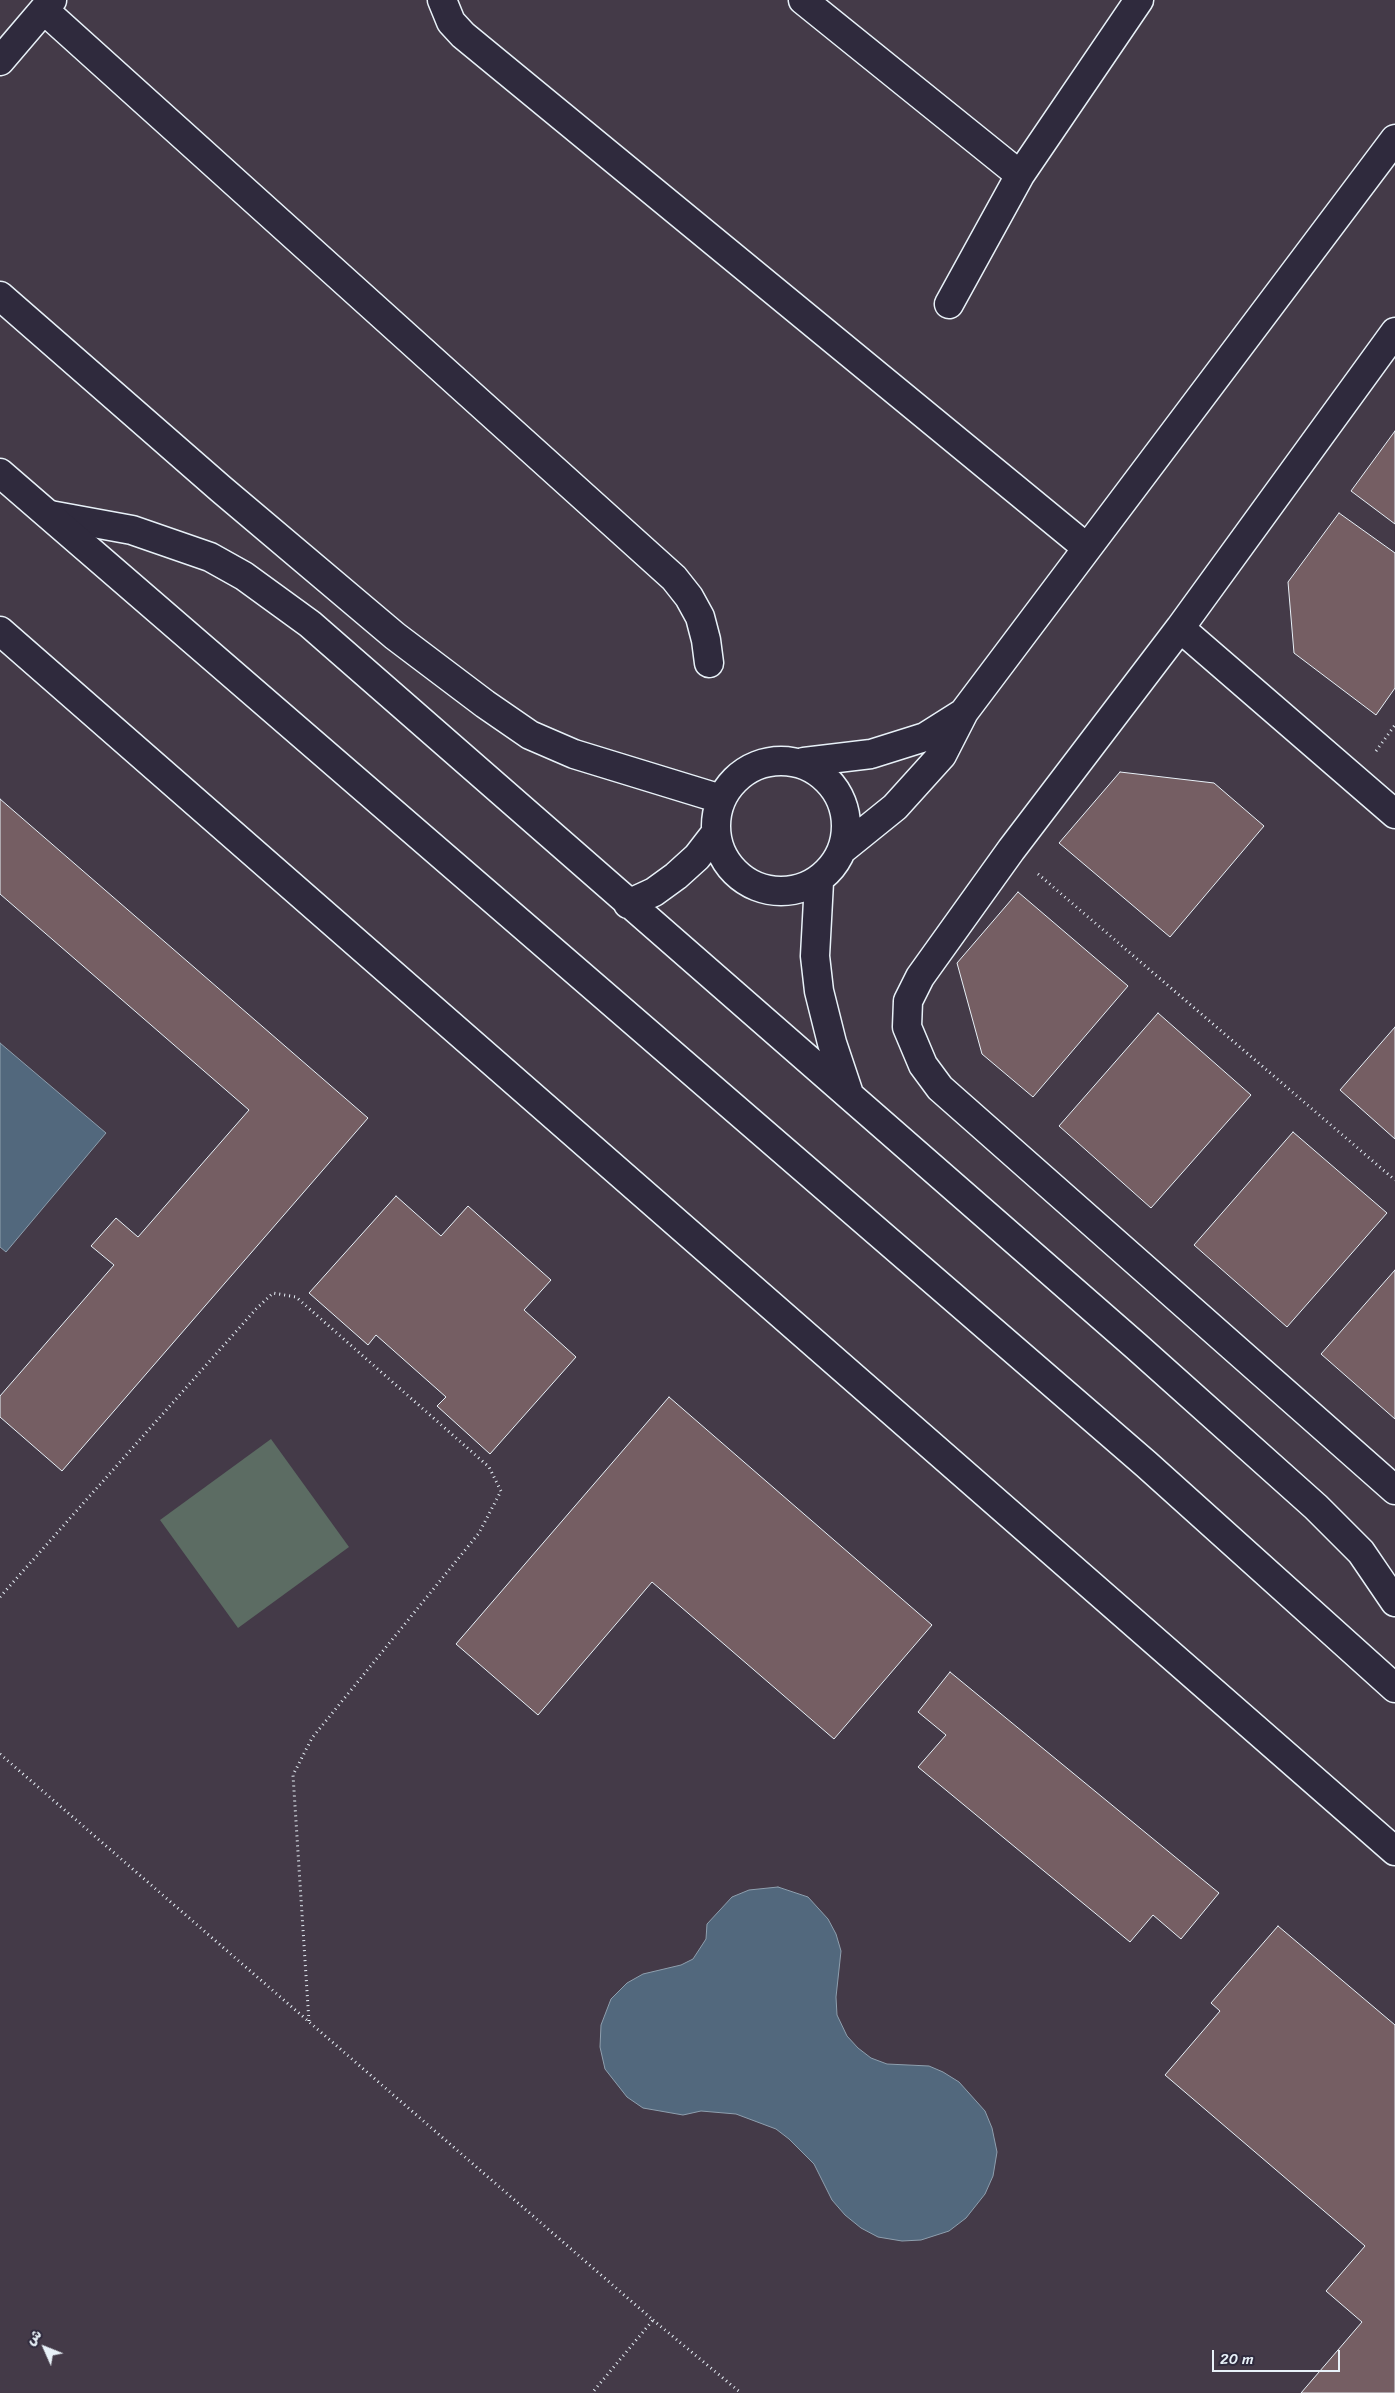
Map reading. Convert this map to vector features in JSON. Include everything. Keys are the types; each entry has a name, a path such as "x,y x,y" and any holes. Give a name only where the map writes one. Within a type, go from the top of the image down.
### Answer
{"street":[{"path":"442,0 451,22 462,35 1086,548"},
{"path":"804,0 1020,175"},
{"path":"949,304 1020,175 1139,0"},
{"path":"0,60 48,5 674,578 689,597 700,617 709,663"},
{"path":"843,849 895,807 942,755 964,712 1395,139"},
{"path":"0,296 221,489 380,623 485,704 530,735 574,754 721,799"},
{"path":"1395,332 1180,628 1011,850 920,977 908,1001 907,1027 923,1065 940,1088 1395,1490"},
{"path":"0,473 1139,1458 1395,1688"},
{"path":"50,515 132,530 210,557 244,576 310,624 628,904 849,1094 1316,1507 1361,1552 1395,1602"},
{"path":"1180,628 1395,814"},
{"path":"0,631 1395,1851"},
{"path":"628,904 654,892 697,857 714,835 721,799 738,777 762,763 788,760 804,762 871,754 925,738 964,712"},
{"path":"714,835 720,852 736,874 761,889 789,892 819,882 832,868 843,849 847,826 844,803 832,784 821,772 804,762"},
{"path":"819,882 814,956 832,1043 849,1094"}],"path":[{"path":"1011,850 1395,1180"},
{"path":"0,1598 256,1309 273,1294 296,1297 489,1467 501,1491 479,1533 312,1738 293,1775 309,2022"},
{"path":"0,1754 653,2320 741,2393"},
{"path":"592,2393 653,2320"}],"green space":[{"path":"271,1439 349,1547 238,1628 160,1520"}],"water":[{"path":"0,1043 106,1133 6,1252 0,1247"},
{"path":"778,1887 808,1897 828,1919 836,1934 841,1951 836,1997 837,2015 847,2036 858,2048 871,2058 887,2064 929,2066 943,2072 959,2082 985,2111 992,2128 997,2152 993,2176 985,2194 966,2218 949,2231 921,2240 902,2241 878,2237 861,2228 845,2215 832,2200 814,2164 776,2129 736,2114 701,2111 683,2115 643,2108 627,2097 605,2069 600,2047 601,2025 611,1999 627,1983 643,1974 681,1965 693,1959 706,1939 707,1924 732,1897 749,1890"}],"building":[{"path":"1395,431 1395,524 1351,491"},
{"path":"1339,513 1395,553 1395,688 1376,715 1294,653 1288,582"},
{"path":"1120,772 1214,783 1264,826 1170,937 1059,843"},
{"path":"0,799 368,1118 62,1471 0,1417 0,1396 114,1265 91,1246 116,1218 138,1237 249,1110 0,894"},
{"path":"1018,892 1128,986 1033,1097 982,1054 957,963"},
{"path":"1158,1013 1251,1095 1151,1208 1059,1126"},
{"path":"1395,1027 1395,1139 1340,1090"},
{"path":"1293,1132 1387,1213 1287,1327 1194,1245"},
{"path":"396,1196 441,1236 468,1206 551,1280 524,1310 576,1357 490,1454 437,1406 446,1397 376,1335 368,1345 309,1293"},
{"path":"1395,1270 1395,1419 1321,1354"},
{"path":"669,1397 932,1625 834,1739 652,1582 538,1715 456,1644"},
{"path":"950,1672 1219,1893 1181,1939 1153,1915 1130,1942 918,1767 946,1735 918,1712"},
{"path":"1278,1926 1395,2025 1395,2393 1301,2393 1362,2322 1326,2291 1365,2246 1165,2075 1220,2011 1211,2003"}]}
